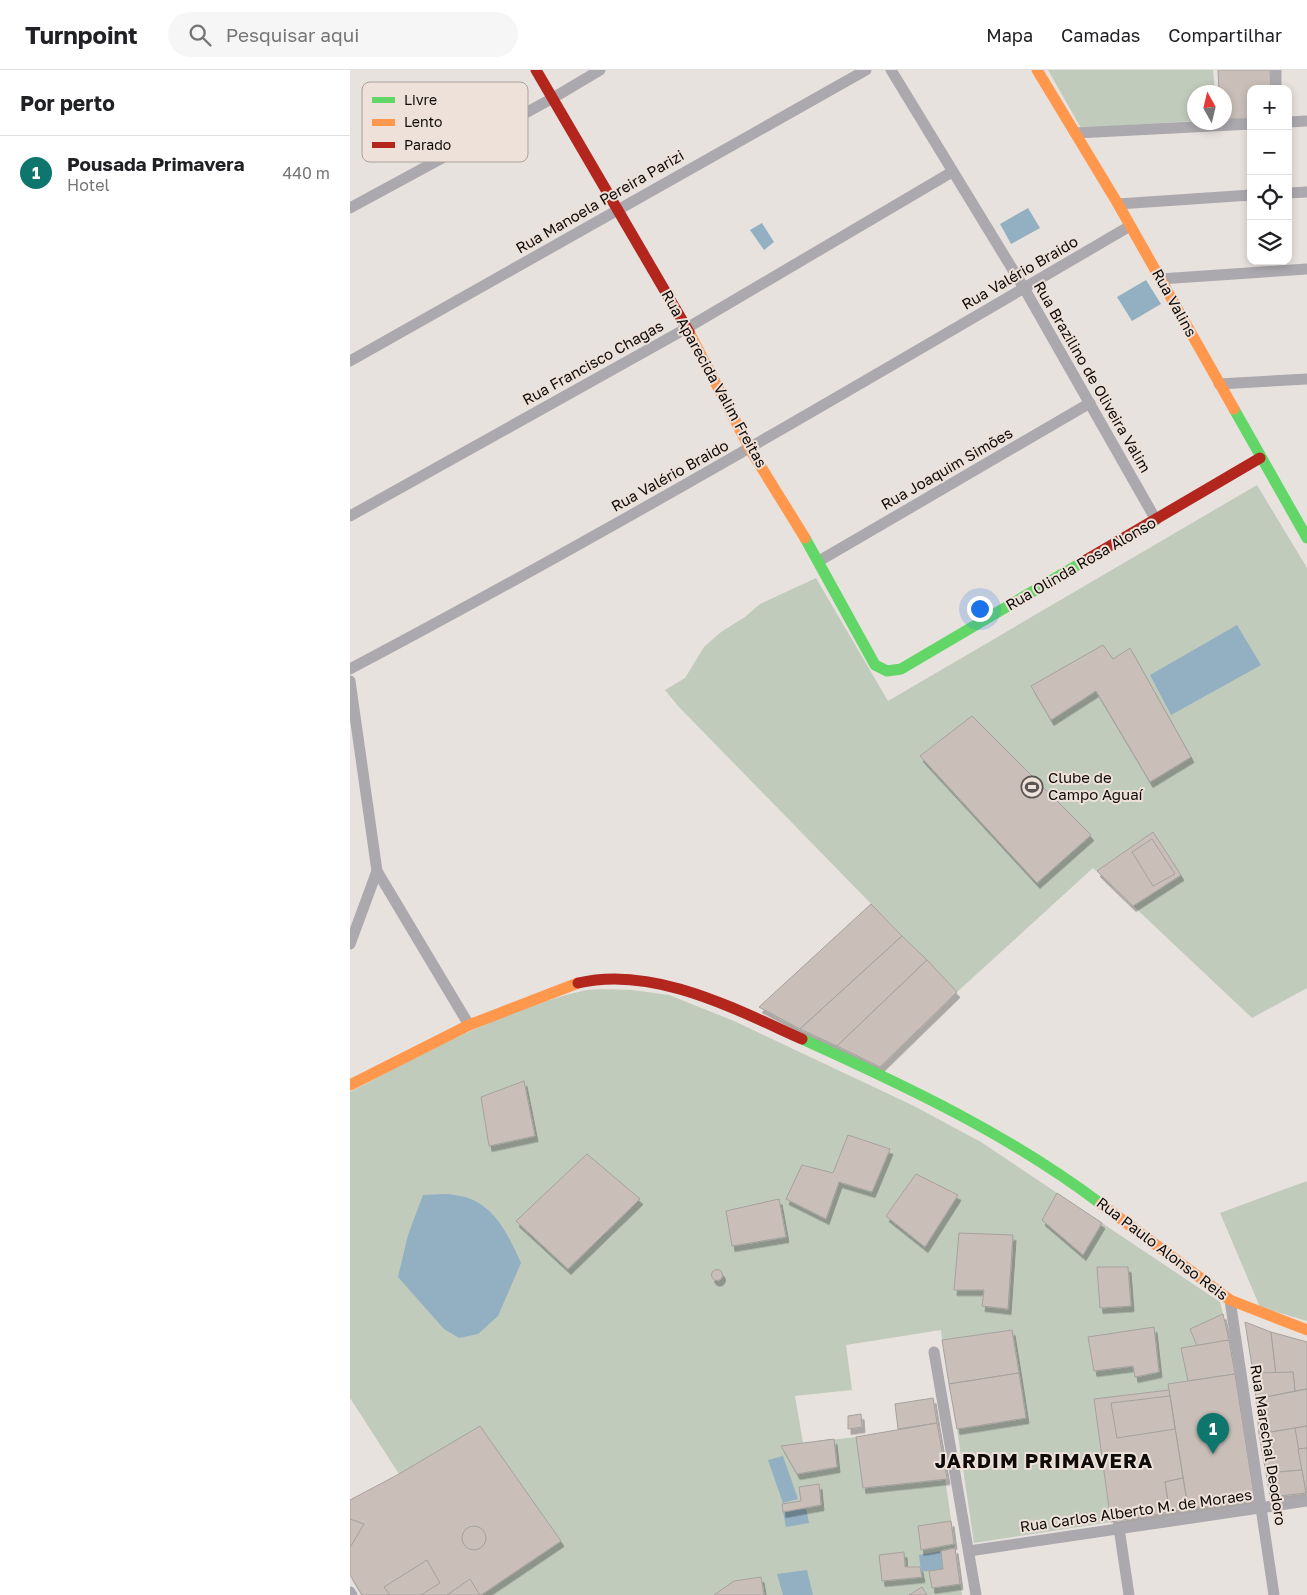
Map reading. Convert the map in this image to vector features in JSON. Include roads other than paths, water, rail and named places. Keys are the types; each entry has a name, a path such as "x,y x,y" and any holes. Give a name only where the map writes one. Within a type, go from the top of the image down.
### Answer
{"street":[{"name":"Rua Aparecida Valim Freitas","path":"536,70 687,328 750,449 819,561 875,665 888,672 901,669"},
{"path":"528,112 600,70"},
{"name":"Rua Manoela Pereira Parizi","path":"350,361 866,70"},
{"name":"Rua Brazilino de Oliveira Valim","path":"891,70 1024,288 1156,520"},
{"name":"Rua Valins","path":"1038,70 1118,204 1260,458 1307,538"},
{"path":"1276,70 1276,85"},
{"path":"1292,122 1307,121"},
{"path":"1076,133 1247,124"},
{"path":"350,208 435,162"},
{"name":"Rua Francisco Chagas","path":"350,516 687,328 952,172"},
{"path":"1292,193 1307,192"},
{"path":"1118,204 1247,195"},
{"name":"Rua Valério Braido","path":"350,669 458,612 750,449 1130,226"},
{"path":"1160,279 1287,266 1307,269"},
{"path":"1219,384 1307,379"},
{"name":"Rua Joaquim Simões","path":"819,561 1090,403"},
{"name":"Rua Olinda Rosa Alonso","path":"901,669 1260,458"},
{"path":"350,680 377,871 469,1025"},
{"path":"350,944 377,871"},
{"name":"Rua Paulo Alonso Reis","path":"350,1086 469,1025 566,986 591,980 632,980 673,986 759,1020 888,1078 1025,1151 1091,1196 1230,1300 1307,1330"},
{"name":"Rua Marechal Deodoro","path":"1230,1300 1274,1595"},
{"path":"934,1352 976,1595"},
{"name":"Rua Carlos Alberto M. de Moraes","path":"969,1550 1307,1501"},
{"path":"1119,1528 1129,1595"}],"water":[{"path":"1028,208 1040,228 1011,244 1000,224"},
{"path":"762,223 774,242 764,250 750,230"},
{"path":"1146,280 1161,304 1132,321 1117,297"},
{"path":"1237,625 1261,665 1171,715 1150,675"},
{"path":"450,1194 479,1203 488,1210 504,1229 521,1263 498,1316 478,1334 459,1338 444,1329 398,1277 408,1235 423,1195"},
{"path":"783,1456 798,1499 783,1503 768,1460"},
{"path":"806,1508 809,1523 786,1527 783,1512"},
{"path":"941,1551 943,1569 921,1572 919,1555"},
{"path":"807,1570 813,1595 783,1595 777,1574"}],"place":[{"name":"Clube de Campo Aguaí","path":"1032,787"},
{"name":"Pousada Primavera","path":"1213,1454"}],"district":[{"name":"JARDIM PRIMAVERA","path":"1044,1461"}]}
